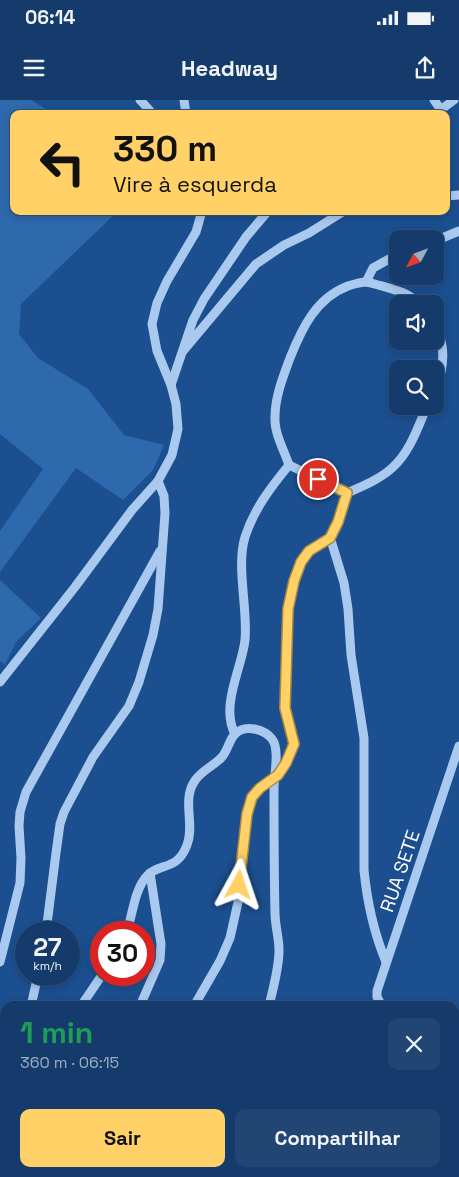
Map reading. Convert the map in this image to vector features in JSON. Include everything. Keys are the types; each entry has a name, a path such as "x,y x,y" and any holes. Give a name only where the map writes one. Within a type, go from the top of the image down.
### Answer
{"street":[{"path":"140,100 149,110"},
{"path":"441,110 454,100"},
{"path":"0,682 76,587 132,510 158,481 172,455 178,429 176,404 157,351 152,324 157,303 166,281 196,232 201,215"},
{"path":"171,386 188,331 204,299 246,237 265,215"},
{"path":"183,351 256,264 284,244 337,215"},
{"path":"444,237 459,231"},
{"path":"366,282 373,268 389,259"},
{"path":"347,493 289,465 276,431 274,419 281,381 305,324 322,302 333,294 357,283 366,282 398,290 408,295"},
{"path":"197,1001 220,961 230,938 238,902 242,850 250,803 256,792 274,778 286,763 294,744 285,708 288,609 294,581 301,562 309,551 330,538 338,522 347,493 381,476 401,459 423,415"},
{"path":"235,734 231,712 232,688 245,639 242,560 244,540 259,506 289,465"},
{"path":"47,921 60,824 76,786 93,757 129,706 139,682 158,609 165,505 158,481"},
{"path":"330,538 344,583 351,655 364,738 365,882 378,943 386,962"},
{"path":"0,962 20,883 19,826 20,812 26,792 161,548"},
{"path":"130,921 140,886 150,872 172,865 182,855 187,846 189,837 190,788 194,780 222,757 235,734 245,729 258,730 270,736 275,744 275,915 279,949 278,963 269,1001"},
{"name":"RUA SETE","path":"379,1001 377,991 386,962 459,746"},
{"path":"142,1001 160,960 161,944 150,872"},
{"path":"33,1001 36,986"},
{"path":"84,1001 95,986"}],"shaded area":[{"path":"0,100 31,100 47,110 10,110 10,215 114,215 21,304 19,334 38,358 88,389 124,435 164,445 153,470 123,500 76,468 0,572 0,531 43,469 0,434"},
{"path":"0,580 41,618 16,642 5,665 0,661"}],"route":[{"path":"239,885 247,814 252,797 260,788 278,775 286,763 294,744 285,708 288,609 297,569 309,551 330,538 338,522 347,493 318,479"}]}
